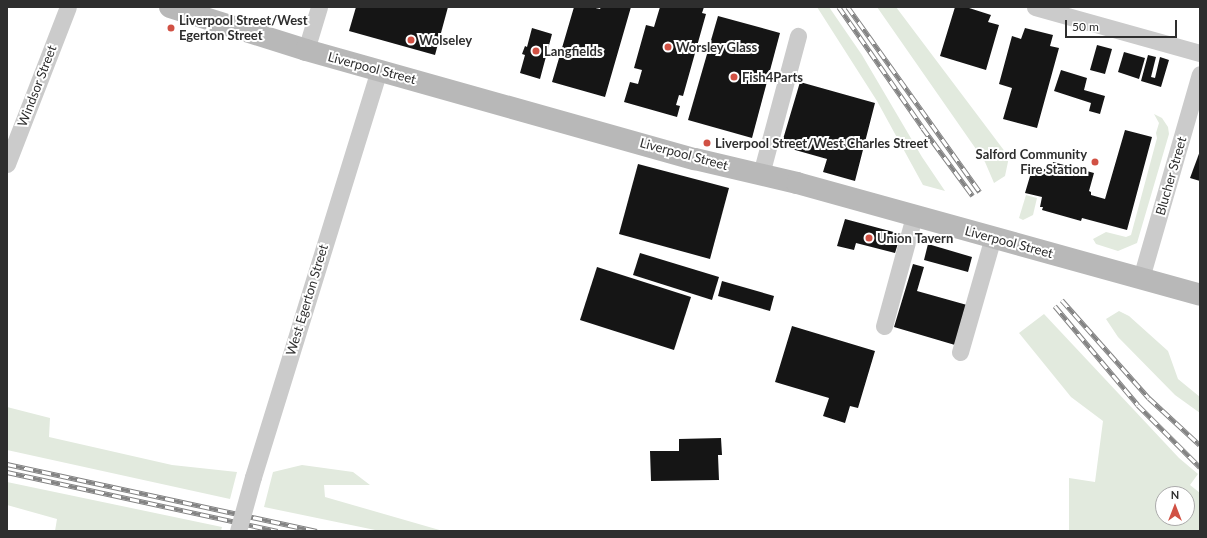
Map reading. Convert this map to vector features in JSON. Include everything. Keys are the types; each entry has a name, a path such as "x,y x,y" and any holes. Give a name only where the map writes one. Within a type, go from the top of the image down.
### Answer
{"street":[{"name":"Windsor Street","path":"7,164 68,7"},
{"name":"Liverpool Street","path":"170,7 306,50 695,158 761,174 1200,295"},
{"path":"306,50 319,7"},
{"path":"1035,7 1200,53"},
{"path":"761,174 798,36"},
{"name":"West Egerton Street","path":"238,531 253,477 379,70"},
{"name":"Blucher Street","path":"1141,278 1200,74"},
{"path":"884,326 914,216"},
{"path":"960,352 993,237"}],"shaded area":[{"path":"817,7 829,7 862,55 922,157 945,191 923,185 877,101"},
{"path":"877,7 896,7 1009,157 1005,176 994,183 985,162"},
{"path":"1154,114 1162,118 1168,127 1169,134 1137,243 1118,251 1096,244 1093,239 1106,232 1126,237 1131,235 1157,138 1156,133 1159,123"},
{"path":"1026,195 1037,198 1033,215 1023,220 1019,218"},
{"path":"1119,311 1129,316 1168,351 1178,379 1200,397 1200,413 1175,395 1118,337 1106,319"},
{"path":"1044,314 1179,458 1198,474 1190,485 1191,486 1155,486 1155,526 1195,526 1195,489 1200,493 1200,531 1069,531 1069,478 1095,482 1103,421 1071,397 1019,333"},
{"path":"7,407 50,418 49,437 172,465 237,472 230,499 7,450"},
{"path":"302,465 353,472 370,485 324,485 325,497 443,531 380,531 264,507 273,472"},
{"path":"7,482 222,527 221,531 55,531 57,519 7,505"}],"building":[{"name":"Wolseley","path":"356,7 448,7 435,55 349,31"},
{"path":"574,7 591,7 600,9 601,7 631,7 605,97 552,82"},
{"name":"Worsley Glass","path":"660,7 704,7 702,13 706,14 683,96 679,95 676,105 680,106 677,117 624,102 630,82 638,84 642,70 634,68 646,25 654,27"},
{"path":"955,7 966,7 991,15 988,22 999,25 986,70 940,56"},
{"name":"Fish4Parts","path":"718,16 780,33 752,138 688,120"},
{"name":"Langfields","path":"532,28 552,34 540,79 520,73 525,55 522,54 525,46 527,47"},
{"path":"1025,28 1053,35 1050,46 1059,48 1037,128 1003,119 1012,88 999,84 1012,36 1021,39"},
{"path":"1097,45 1112,49 1105,74 1090,70"},
{"path":"1124,52 1145,58 1139,79 1118,72"},
{"path":"1148,55 1156,57 1151,77 1155,78 1160,57 1169,60 1161,87 1141,81"},
{"path":"1061,70 1087,78 1084,90 1105,96 1100,114 1089,111 1091,103 1054,91"},
{"name":"Fish4Parts","path":"800,82 875,103 855,181 823,172 827,159 781,146"},
{"path":"1125,130 1152,137 1127,230 1082,218 1081,221 1042,210 1043,207 1040,207 1042,197 1025,193 1033,166 1051,171 1053,162 1094,173 1089,191 1091,192 1091,195 1105,199"},
{"path":"1200,151 1200,181 1190,178"},
{"path":"638,164 729,188 710,259 619,234"},
{"name":"Union Tavern","path":"845,219 901,234 895,253 856,243 854,250 837,246"},
{"path":"928,244 972,257 968,272 924,260"},
{"path":"640,253 719,277 712,300 633,275"},
{"path":"913,264 924,267 917,291 967,305 955,345 894,327"},
{"path":"597,267 691,297 674,350 580,320"},
{"path":"722,281 774,296 770,311 718,296"},
{"path":"792,326 875,351 858,408 850,406 845,423 823,416 829,398 775,382"},
{"path":"721,438 722,455 718,455 719,480 651,481 650,451 679,451 679,439"}],"railway":[{"path":"839,7 923,128 973,196"},
{"path":"848,7 980,192"},
{"path":"1062,300 1149,398 1200,445"},
{"path":"1055,306 1138,405 1200,467"},
{"path":"7,464 317,531"},
{"path":"7,472 278,531"}],"place":[{"name":"Liverpool Street/West Egerton Street","path":"171,28"},
{"name":"Wolseley","path":"411,40"},
{"name":"Worsley Glass","path":"668,47"},
{"name":"Langfields","path":"536,51"},
{"name":"Fish4Parts","path":"734,77"},
{"name":"Liverpool Street/West Charles Street","path":"707,143"},
{"name":"Salford Community Fire Station","path":"1095,162"},
{"name":"Union Tavern","path":"869,238"}]}
